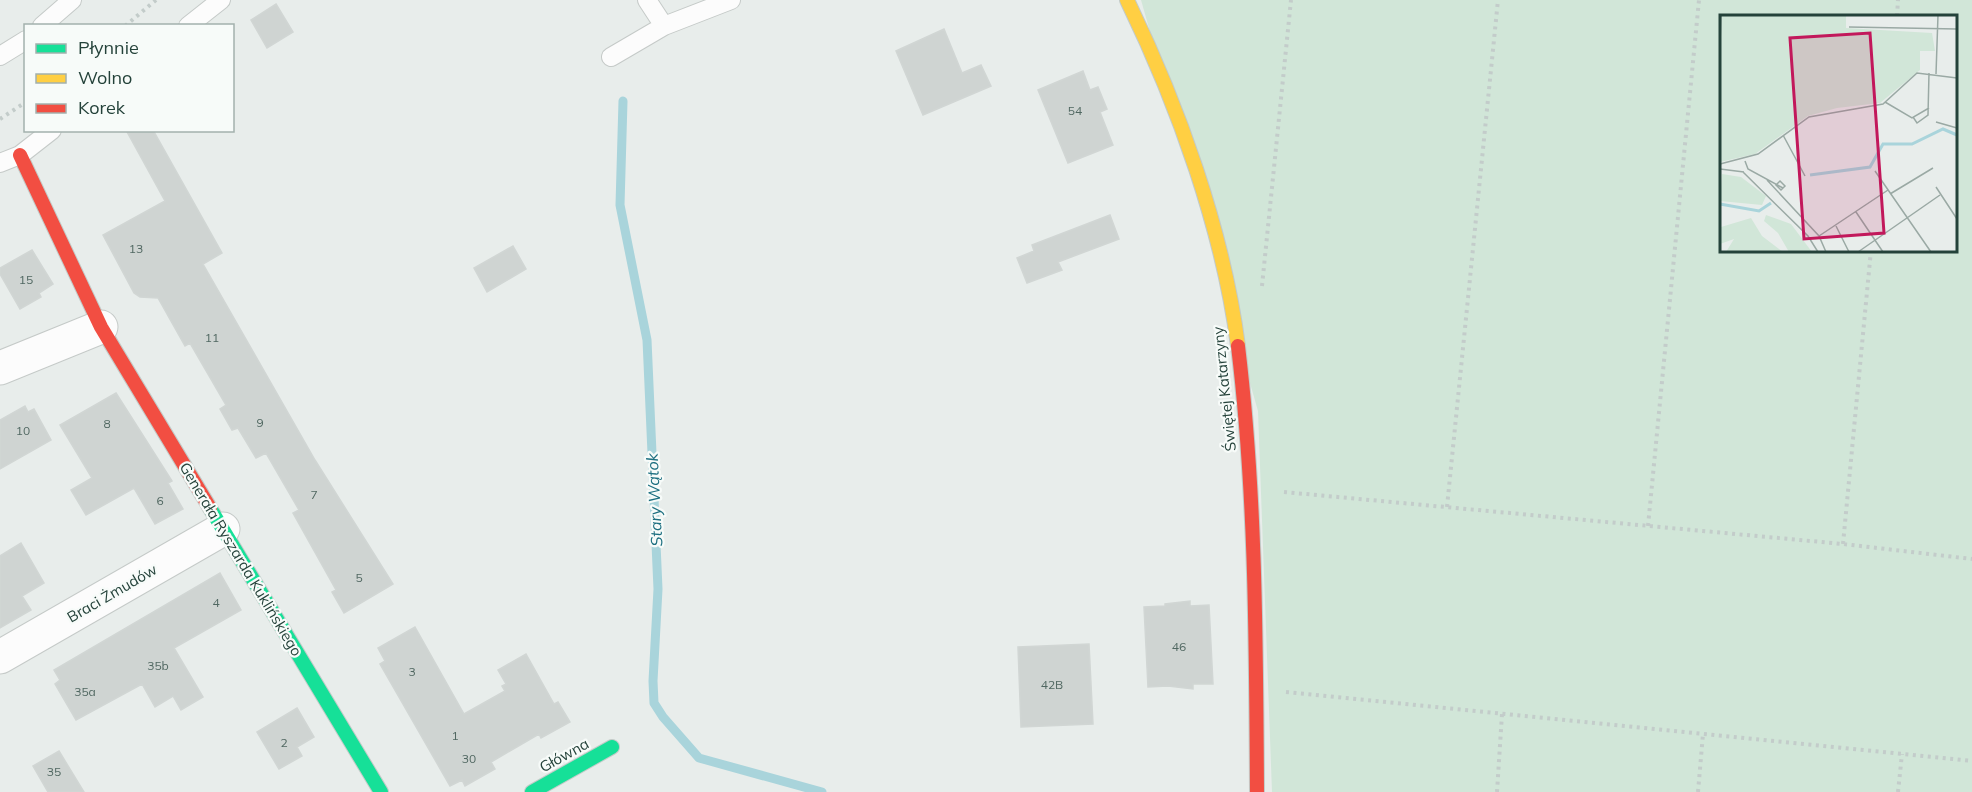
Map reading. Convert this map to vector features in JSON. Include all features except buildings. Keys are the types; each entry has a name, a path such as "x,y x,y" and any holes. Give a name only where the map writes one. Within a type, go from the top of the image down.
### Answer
{"street":[{"name":"Świętej Katarzyny","path":"1127,0 1163,76 1186,135 1225,274 1236,333 1247,424 1253,547 1257,792"},
{"name":"Generała Ryszarda Kuklińskiego","path":"20,155 101,327 381,792"},
{"path":"0,368 101,327"},
{"name":"Braci Żmudów","path":"0,657 223,529"},
{"name":"Główna","path":"532,792 612,747"}],"lane":[{"path":"44,24 72,0"},
{"path":"191,24 221,0"},
{"path":"647,0 664,26"},
{"path":"611,57 664,26 731,0"},
{"path":"0,56 24,41"},
{"path":"0,163 20,155 49,132"}],"path":[{"path":"127,24 156,0"},
{"path":"1262,293 1291,0"},
{"path":"1447,507 1498,0"},
{"path":"1648,526 1699,0"},
{"path":"1897,15 1898,0"},
{"path":"0,119 24,103"},
{"path":"1843,544 1871,252"},
{"path":"1278,492 1843,544 1972,559"},
{"path":"1284,692 1972,761"},
{"path":"1497,792 1502,714"},
{"path":"1698,792 1703,734"},
{"path":"1898,792 1902,754"}],"green space":[{"path":"1141,0 1972,0 1972,792 1272,792 1258,411"}],"waterway":[{"name":"Stary Wątok","path":"623,101 620,205 647,340 658,589 654,703 663,717 699,758 822,792"}],"traffic: fast":[{"path":"210,508 381,792"},
{"path":"532,792 612,747"}],"traffic: slow":[{"path":"1127,0 1164,82 1196,169 1222,258 1238,346"}],"traffic: jam":[{"path":"20,155 101,327 210,508"},
{"path":"1238,346 1252,513 1257,792"}]}
